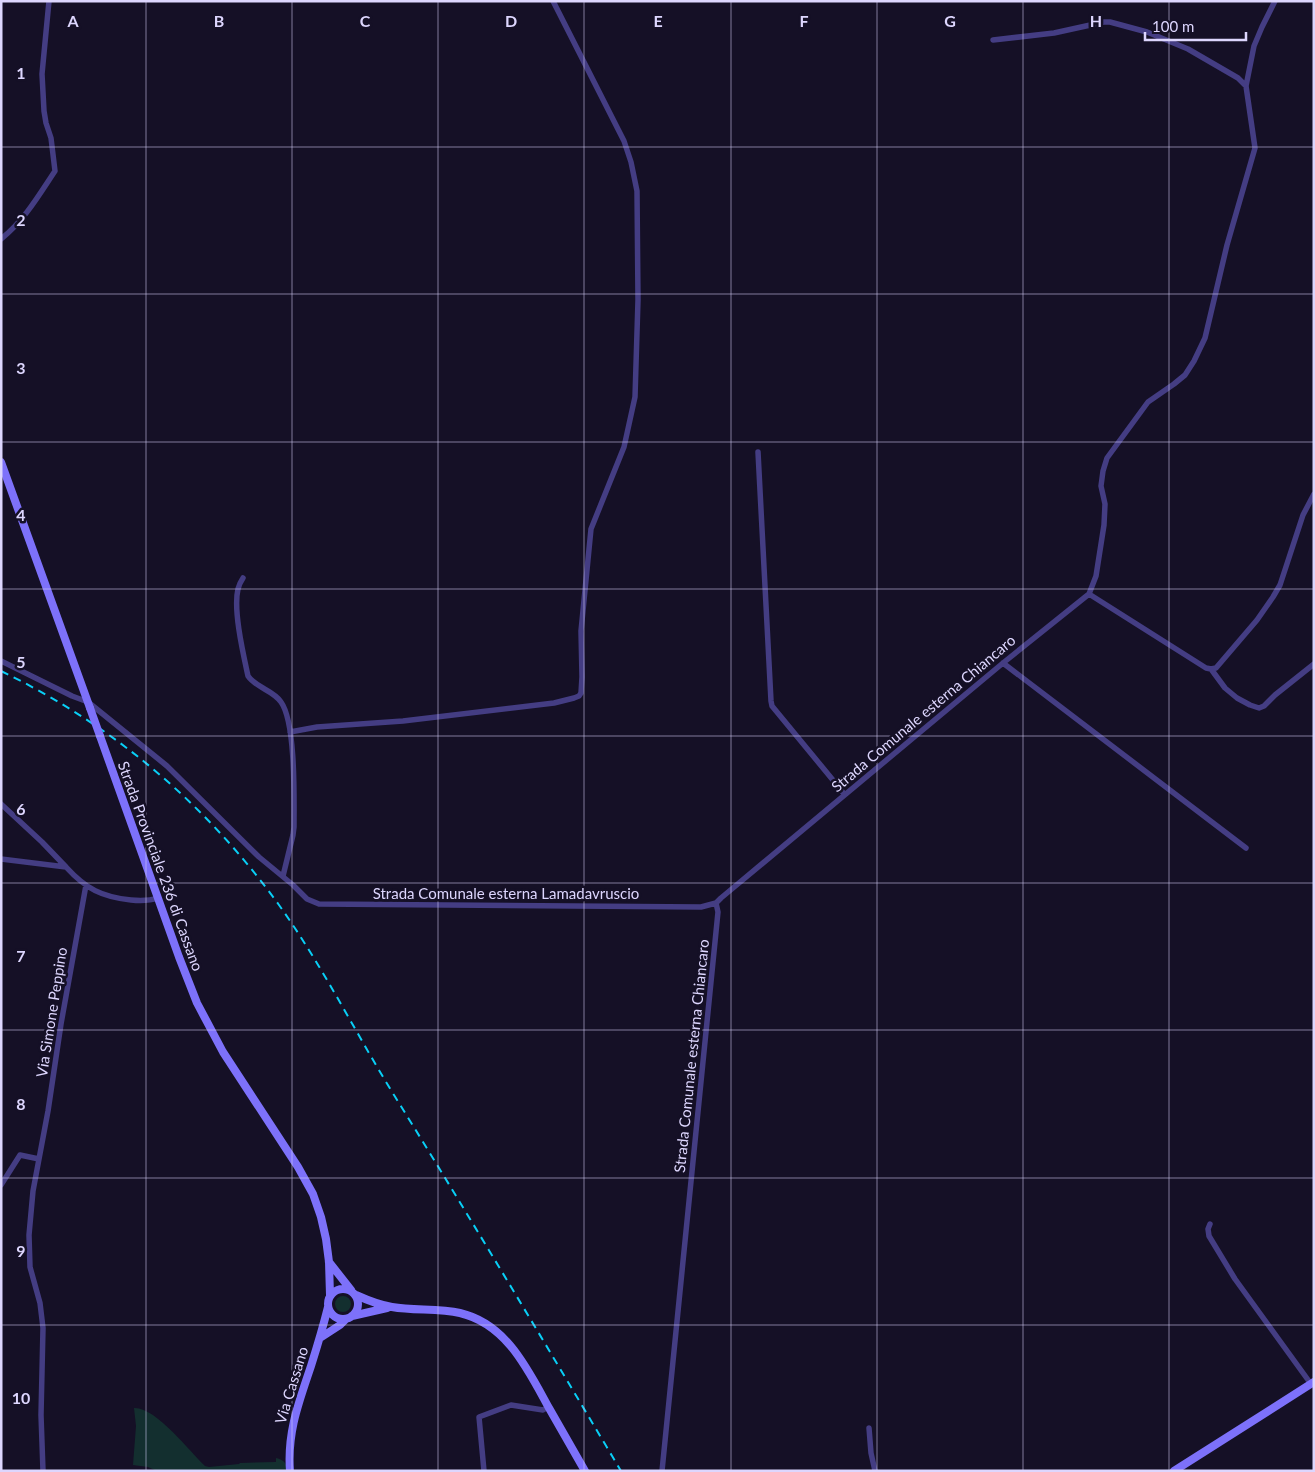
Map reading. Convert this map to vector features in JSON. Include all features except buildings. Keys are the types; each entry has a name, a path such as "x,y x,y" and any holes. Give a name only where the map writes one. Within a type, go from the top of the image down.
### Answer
{"main road":[{"name":"Strada Provinciale 236 di Cassano","path":"1,462 192,990 214,1036 313,1194 323,1224 329,1262 330,1296"},
{"path":"320,1338 349,1318 357,1309 358,1304 353,1293 329,1262"},
{"path":"392,1308 369,1311 349,1318 337,1318 328,1307 330,1296 337,1290 342,1289 376,1304 392,1308 460,1313 483,1323 505,1340 520,1357 585,1471"},
{"name":"Via Cassano","path":"290,1471 292,1426 328,1307"},
{"path":"1174,1471 1312,1383"}],"street":[{"path":"1,239 10,233 25,216 55,171 51,138 44,111 42,74 49,1"},
{"path":"290,732 317,727 403,721 554,703 579,696 582,677 581,631 591,529 624,447 635,397 638,308 637,191 624,141 553,1"},
{"path":"1275,1 1254,46 1246,86 1253,127 1254,148 1227,245 1205,338 1194,361 1185,374 1148,402 1107,458 1101,486 1105,504 1104,525 1096,576 1089,594 1206,668 1216,668 1268,607 1280,585 1303,515 1314,494"},
{"path":"993,40 1054,33 1110,22 1147,32 1188,48 1238,78 1246,86"},
{"path":"758,452 772,706 844,794"},
{"path":"243,578 238,589 237,601 238,620 248,676 282,703 286,710 290,732 293,768 293,835 283,876"},
{"name":"Strada Comunale esterna Chiancaro","path":"662,1471 718,912 716,903 844,794 1089,594"},
{"name":"Strada Comunale esterna Lamadavruscio","path":"1,661 89,705 167,766 259,857 312,903 701,907 716,903"},
{"path":"1003,663 1246,848"},
{"path":"1211,669 1224,688 1237,698 1259,708 1264,706 1314,664"},
{"path":"1,804 42,842 77,879 86,885 103,895 111,897 150,901 158,898"},
{"path":"1,859 66,867"},
{"name":"Via Simone Peppino","path":"43,1471 41,1415 42,1319 30,1267 29,1245 33,1191 86,885"},
{"path":"1,1185 20,1155 39,1159"},
{"path":"1210,1224 1208,1229 1209,1236 1235,1279 1312,1383"},
{"path":"484,1471 479,1417 511,1405 543,1410 548,1407"},
{"path":"870,1428 871,1453 875,1471"}],"green space":[{"path":"343,1296 351,1304 343,1312 335,1304"},
{"path":"134,1408 143,1410 162,1422 205,1466 276,1462 276,1458 284,1462 287,1471 157,1471 148,1467 133,1465 136,1426"}],"railway":[{"path":"1,671 82,716 155,770 220,833 279,905 310,951 380,1071 621,1471"}]}
